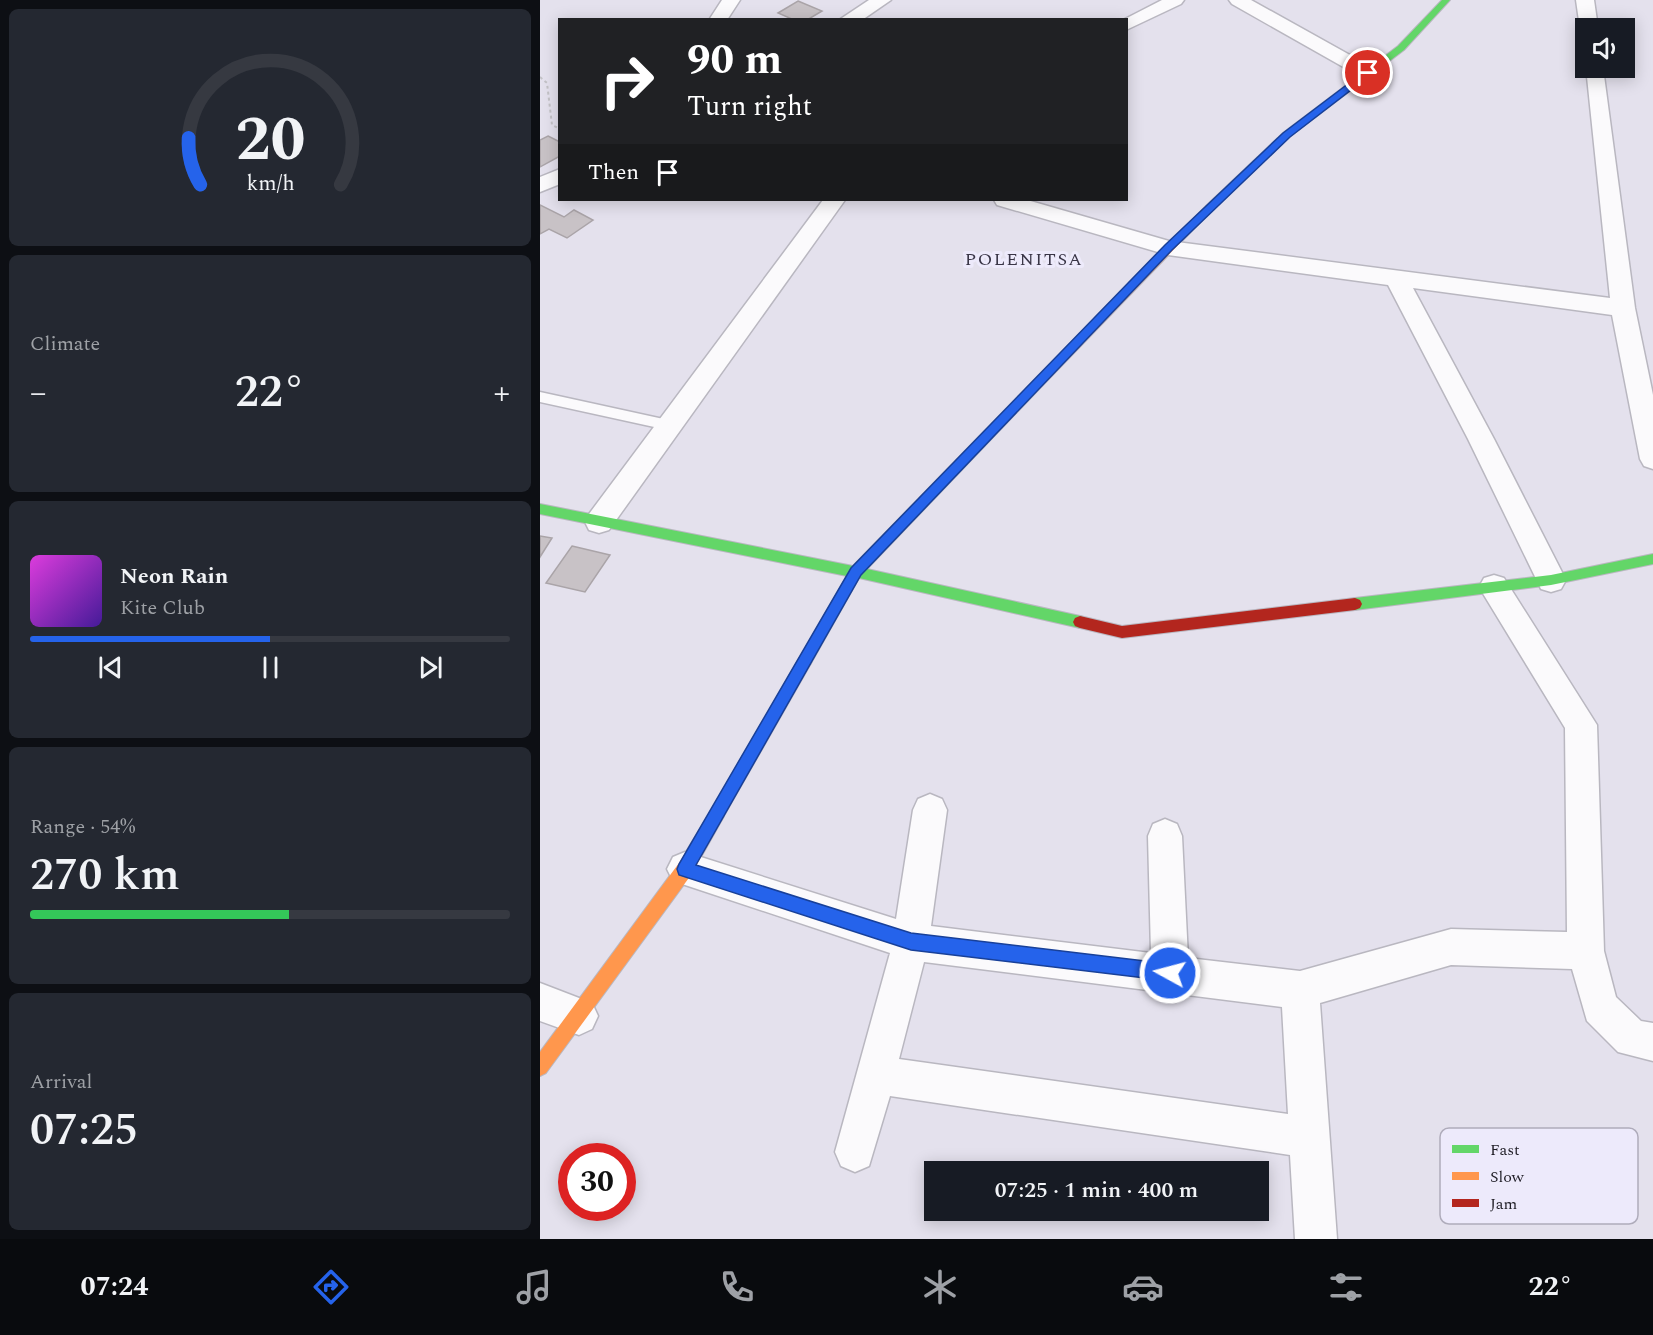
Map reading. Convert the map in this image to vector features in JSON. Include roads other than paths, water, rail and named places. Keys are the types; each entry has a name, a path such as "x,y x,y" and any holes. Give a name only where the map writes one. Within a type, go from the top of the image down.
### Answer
{"street":[{"path":"719,18 731,0"},
{"path":"851,18 882,0"},
{"path":"1128,24 1175,0"},
{"path":"1238,0 1368,73"},
{"path":"540,1067 685,869 856,572 1168,248 1286,135 1401,48 1446,0"},
{"path":"1586,0 1588,18"},
{"path":"1595,78 1623,308 1653,459"},
{"path":"540,186 558,176"},
{"path":"599,522 833,201"},
{"path":"1008,201 1168,248 1623,308"},
{"path":"1396,278 1481,438 1551,580"},
{"path":"540,509 856,572 1122,632 1551,580 1653,559"},
{"path":"1494,587 1581,725 1586,951 1600,1008 1632,1038 1653,1042"},
{"path":"855,1152 911,942 930,810"},
{"path":"1165,836 1170,973"},
{"path":"685,869 911,942 1300,990 1451,947 1586,951"},
{"path":"1300,990 1316,1239"},
{"path":"540,1002 579,1016"},
{"path":"877,1075 1309,1137"}],"lane":[{"path":"540,398 668,425"}],"district":[{"name":"POLENITSA","path":"1024,259"}]}
